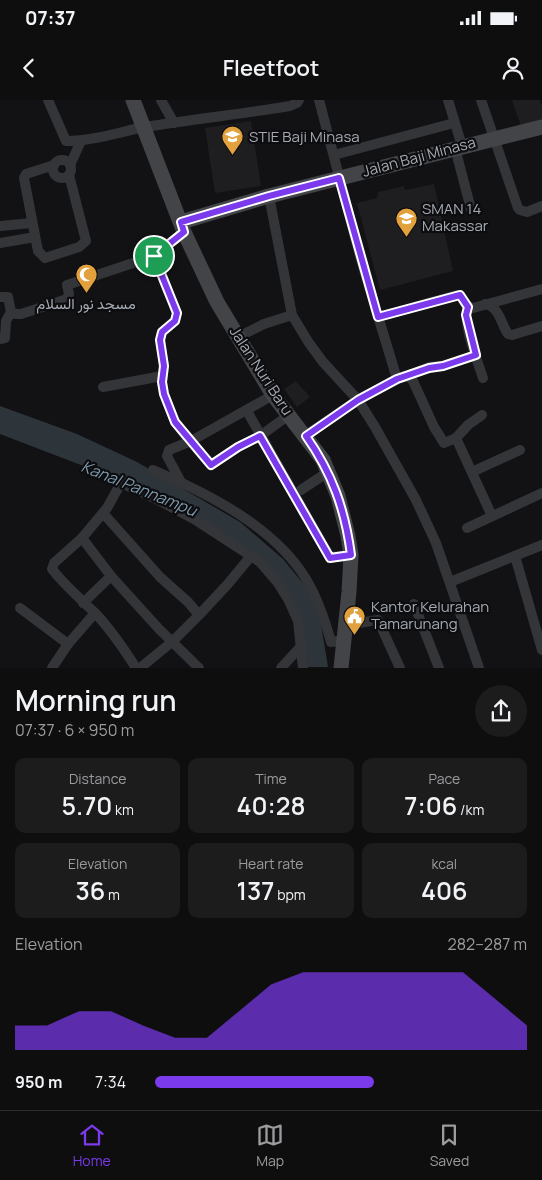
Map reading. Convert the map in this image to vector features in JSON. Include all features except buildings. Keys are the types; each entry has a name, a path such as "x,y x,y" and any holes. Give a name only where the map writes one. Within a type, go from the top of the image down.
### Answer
{"street":[{"path":"48,100 66,141"},
{"name":"Jalan Nuri Baru","path":"133,100 182,227 217,302 273,395 306,436 322,460 343,512 351,555 342,668"},
{"path":"161,100 174,123"},
{"path":"66,141 81,141 220,115 290,106 297,104 299,100"},
{"path":"319,100 339,178 397,379"},
{"path":"448,100 471,209"},
{"path":"481,100 520,210 527,212 542,206"},
{"path":"334,155 454,123"},
{"name":"Jalan Baji Minasa","path":"182,227 269,196 493,138 541,131"},
{"path":"66,141 53,166 56,176 68,175"},
{"path":"68,175 81,141"},
{"path":"66,161 86,241 79,247 48,257 42,257 38,252 34,237 24,176 29,172 53,166 66,161"},
{"path":"269,196 292,315 323,362 358,400 416,500 436,543 479,668"},
{"path":"0,226 32,224"},
{"path":"11,312 21,314 64,300 69,296 67,285 154,256 182,227"},
{"path":"0,243 34,237"},
{"path":"154,256 177,313 175,321 162,332 160,340 164,366 162,376 164,394 175,422 211,465 238,447 260,436 289,415"},
{"path":"468,307 473,308 542,289"},
{"path":"378,317 460,295 468,307 466,315 483,378"},
{"path":"0,297 8,297 11,312 6,321 5,338 0,339"},
{"path":"485,304 491,305 496,311 508,334 512,335 541,326 542,337"},
{"path":"238,336 264,324 292,315"},
{"path":"306,436 358,400 397,379 476,355"},
{"path":"103,387 162,376"},
{"path":"408,376 413,381 434,427 444,443 456,438 468,425 482,415"},
{"path":"181,482 167,454 169,450 191,441 273,395"},
{"path":"247,411 330,557 351,555"},
{"path":"456,438 492,516"},
{"path":"472,472 520,450"},
{"path":"153,470 181,482 239,516 270,537 306,578 322,612 331,642 345,632 378,620 400,668"},
{"path":"301,490 328,472"},
{"path":"251,556 227,585 173,641 138,668 95,613 63,583 52,569 52,566 82,538 103,513 121,483 194,519 251,556 260,562 288,599 298,621 304,668"},
{"path":"467,528 542,492"},
{"path":"103,513 160,577 188,602 199,615"},
{"path":"82,538 111,576 159,629 199,668"},
{"path":"450,582 542,545"},
{"path":"515,556 542,650"},
{"path":"83,603 111,576"},
{"path":"414,604 439,668"},
{"path":"20,608 68,644"},
{"path":"52,668 68,644 95,613"},
{"path":"281,668 302,645"}],"shaded area":[{"path":"512,100 540,100 542,106 542,125 522,129"},
{"name":"STIE Baji Minasa","path":"251,121 261,186 215,193 205,128"},
{"name":"SMAN 14 Makassar","path":"434,184 453,271 380,290 357,203 377,198 378,192 404,186 405,190"},
{"path":"296,381 310,397 297,407 284,389"}],"water":[{"name":"Kanal Pannampu","path":"0,406 77,434 137,462 240,522 283,559 306,587 320,618 328,667 306,667 304,642 267,566 120,480 0,434"}],"place":[{"name":"STIE Baji Minasa","path":"233,156"},
{"name":"SMAN 14 Makassar","path":"406,237"},
{"name":"مسجد نور السلام","path":"86,294"},
{"name":"Kantor Kelurahan Tamarunang","path":"355,635"}],"route":[{"path":"339,178 378,317 457,295 461,296 468,307 466,315 476,355 397,379 358,400 306,436 322,460 338,496 351,555 330,557 260,436 238,447 211,465 175,422 164,394 162,382 163,352 160,340 162,332 172,325 177,318 177,313 154,256 184,232 181,222 339,178"}]}
